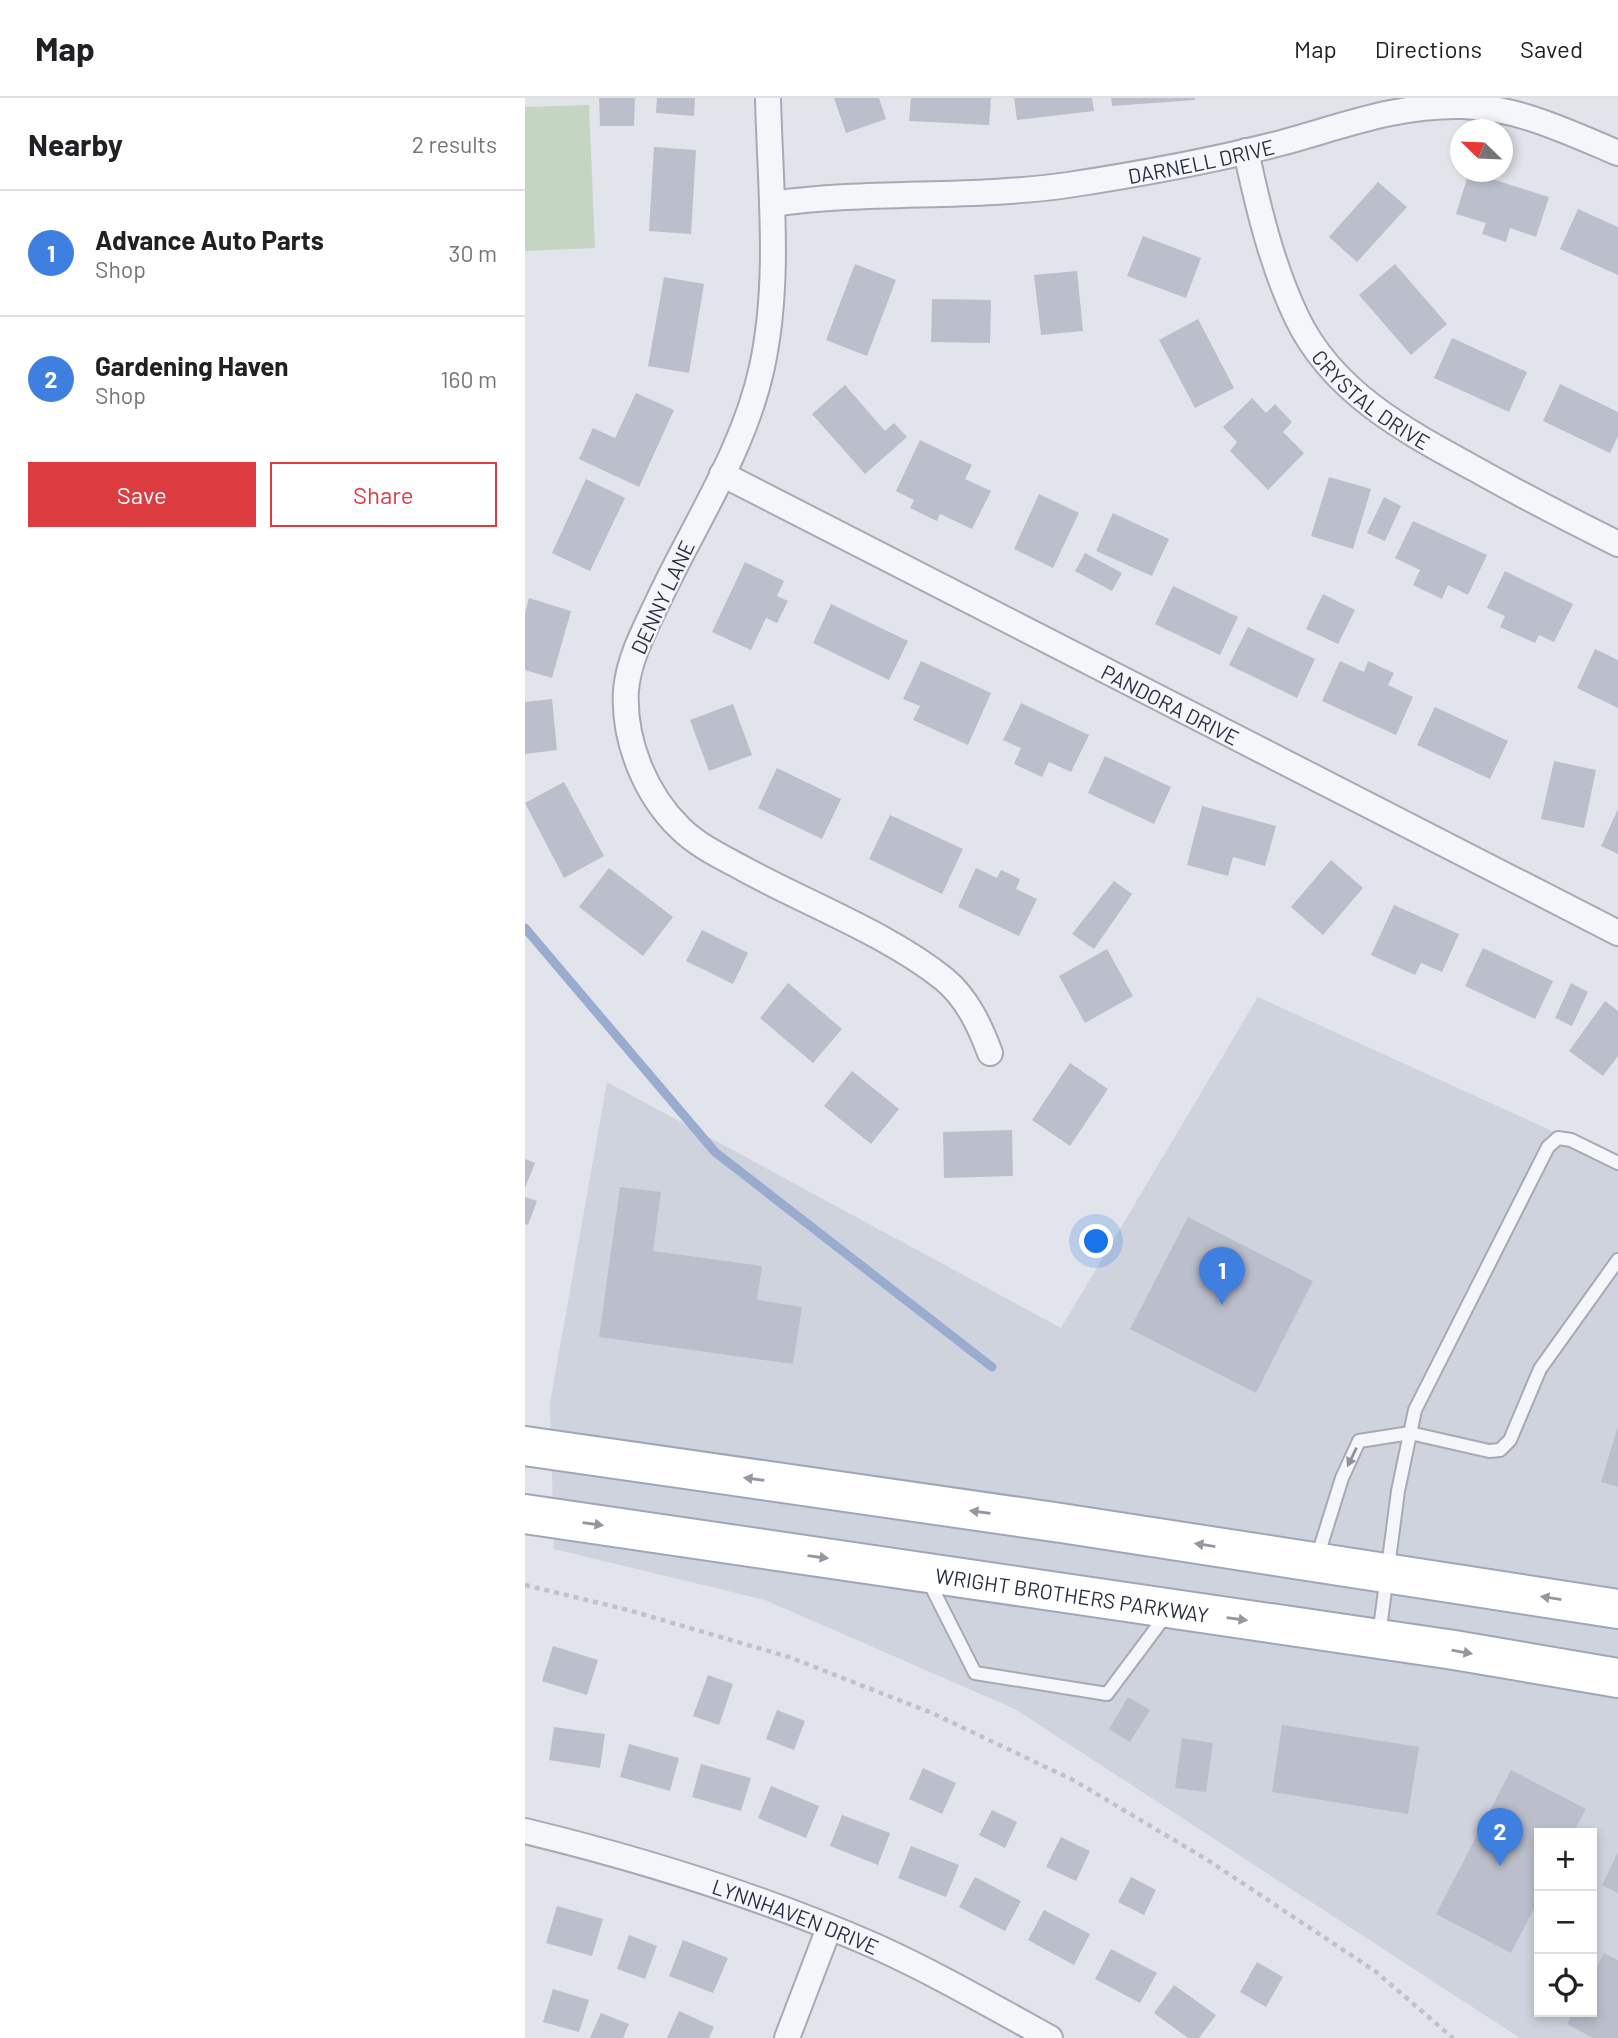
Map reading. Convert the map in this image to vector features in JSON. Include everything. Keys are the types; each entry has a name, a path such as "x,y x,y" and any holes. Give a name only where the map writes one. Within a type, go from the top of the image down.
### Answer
{"main road":[{"path":"525,1446 1618,1609"},
{"name":"WRIGHT BROTHERS PARKWAY","path":"525,1514 1378,1639 1612,1679"}],"street":[{"name":"DENNY LANE","path":"768,98 772,204 771,314 762,368 747,419 635,650 626,689 627,719 633,749 650,790 666,815 705,848 869,932 945,980 966,1003 981,1029 990,1053"},
{"name":"DARNELL DRIVE","path":"772,204 800,200 960,195 1066,185 1170,169 1246,151 1378,113 1408,108 1464,106 1506,111 1546,122 1618,153"},
{"name":"CRYSTAL DRIVE","path":"1246,151 1275,264 1298,320 1326,362 1354,393 1387,419 1618,544"},
{"name":"PANDORA DRIVE","path":"722,474 1618,933"},
{"name":"LYNNHAVEN DRIVE","path":"525,1831 613,1852 697,1879 829,1928 938,1977 1050,2038"},
{"path":"787,2038 829,1928"}],"lane":[{"path":"1378,1639 1415,1410 1548,1147 1558,1138 1571,1140 1618,1163"},
{"path":"1316,1562 1342,1478 1359,1441 1410,1433 1489,1451 1500,1450 1510,1440 1540,1369 1618,1260"},
{"path":"924,1573 975,1673 1107,1694 1170,1609"}],"path":[{"path":"525,1586 628,1610 789,1657 932,1713 1073,1780 1206,1859 1375,1970 1453,2038"}],"shaded area":[{"path":"1258,997 1618,1161 1618,2038 1520,2038 1015,1709 765,1600 554,1549 550,1403 607,1082 1061,1328"}],"green space":[{"path":"589,105 595,248 525,251 525,107"}],"building":[{"path":"599,98 635,98 634,126 600,126"},
{"path":"657,98 695,98 694,116 656,113"},
{"path":"834,98 879,98 886,119 846,133"},
{"path":"911,98 991,98 989,125 909,121"},
{"path":"1014,98 1092,98 1094,111 1017,120"},
{"path":"1111,98 1195,98 1195,100 1112,106"},
{"path":"654,147 696,150 691,234 649,231"},
{"path":"1378,182 1407,207 1357,262 1329,237"},
{"path":"1466,182 1501,182 1549,197 1536,237 1510,228 1506,242 1482,234 1486,223 1456,214"},
{"path":"1578,209 1618,227 1618,275 1560,249"},
{"path":"1143,236 1201,258 1186,298 1127,276"},
{"path":"855,264 896,280 867,356 826,340"},
{"path":"1395,264 1447,324 1411,355 1359,295"},
{"path":"1077,271 1083,331 1041,335 1034,275"},
{"path":"664,277 704,284 689,373 648,366"},
{"path":"932,299 991,300 990,343 931,342"},
{"path":"1198,319 1234,388 1195,408 1159,340"},
{"path":"1452,338 1527,372 1509,412 1434,378"},
{"path":"1560,384 1618,412 1618,436 1610,453 1543,421"},
{"path":"845,385 885,431 894,423 907,437 865,474 812,414"},
{"path":"636,393 674,410 639,487 579,459 593,428 615,438"},
{"path":"1252,398 1266,413 1275,404 1292,422 1283,432 1304,453 1268,490 1230,451 1237,442 1223,427"},
{"path":"920,440 972,465 965,479 991,491 972,529 940,514 937,521 910,508 914,500 896,491"},
{"path":"1329,477 1371,489 1353,549 1311,536"},
{"path":"586,479 625,498 590,571 552,553"},
{"path":"1039,494 1079,513 1053,568 1014,549"},
{"path":"1384,497 1401,506 1385,541 1367,533"},
{"path":"1113,513 1169,539 1152,576 1096,551"},
{"path":"1413,521 1487,555 1468,595 1448,585 1442,599 1413,585 1420,570 1395,558"},
{"path":"1085,553 1122,573 1112,591 1075,571"},
{"path":"745,562 784,581 777,596 788,601 777,623 766,618 751,650 712,632"},
{"path":"1505,571 1573,604 1554,642 1539,635 1535,643 1500,627 1505,616 1487,608"},
{"path":"1173,586 1238,617 1220,655 1155,624"},
{"path":"1323,594 1355,610 1338,644 1306,629"},
{"path":"529,598 571,611 552,678 525,670 525,613"},
{"path":"831,604 908,641 889,680 813,643"},
{"path":"1248,627 1315,659 1297,698 1229,665"},
{"path":"1595,649 1618,660 1618,708 1577,688"},
{"path":"921,661 991,693 968,745 913,720 920,706 903,699"},
{"path":"1340,661 1364,672 1368,661 1394,673 1388,685 1413,697 1396,735 1322,701"},
{"path":"552,699 557,750 525,754 525,702"},
{"path":"1021,703 1089,735 1071,772 1049,762 1042,777 1014,764 1021,748 1003,740"},
{"path":"733,704 752,755 709,771 690,720"},
{"path":"1435,707 1508,741 1490,779 1417,745"},
{"path":"1105,756 1171,787 1154,824 1088,793"},
{"path":"1554,761 1596,770 1584,828 1541,819"},
{"path":"777,768 841,799 822,839 758,808"},
{"path":"564,782 604,856 564,878 525,803"},
{"path":"1202,806 1276,826 1265,866 1233,857 1228,876 1187,865"},
{"path":"1618,809 1618,854 1601,846"},
{"path":"890,815 963,849 942,894 869,859"},
{"path":"1331,860 1363,888 1323,935 1291,907"},
{"path":"609,868 673,917 643,956 579,907"},
{"path":"976,868 997,878 1001,870 1020,879 1016,889 1037,899 1019,936 958,907"},
{"path":"1114,881 1132,894 1094,949 1072,934"},
{"path":"1394,905 1459,934 1442,972 1421,963 1415,975 1371,955"},
{"path":"702,930 748,953 733,984 686,961"},
{"path":"1483,948 1553,981 1535,1019 1465,986"},
{"path":"1107,949 1133,996 1085,1023 1059,976"},
{"path":"788,983 842,1029 813,1063 760,1018"},
{"path":"1571,983 1588,992 1572,1026 1555,1018"},
{"path":"1605,1001 1618,1011 1618,1056 1603,1076 1569,1051"},
{"path":"1070,1063 1108,1089 1070,1146 1032,1120"},
{"path":"852,1071 899,1109 871,1144 824,1106"},
{"path":"1012,1130 1013,1176 944,1178 943,1132"},
{"path":"525,1159 535,1163 525,1188"},
{"path":"620,1187 661,1192 653,1251 762,1266 757,1300 802,1307 793,1364 599,1337"},
{"path":"525,1197 537,1201 528,1225 525,1224"},
{"path":"1188,1217 1313,1281 1256,1393 1130,1329"},
{"path":"1618,1426 1618,1487 1601,1482"},
{"path":"553,1646 598,1660 587,1695 542,1681"},
{"path":"708,1675 733,1684 719,1725 693,1716"},
{"path":"1128,1697 1150,1710 1130,1742 1109,1729"},
{"path":"777,1710 805,1721 794,1750 766,1739"},
{"path":"1282,1725 1419,1747 1408,1814 1272,1792"},
{"path":"554,1727 605,1734 600,1768 549,1760"},
{"path":"1182,1738 1213,1743 1206,1792 1175,1788"},
{"path":"629,1744 679,1758 670,1791 620,1777"},
{"path":"701,1764 751,1778 741,1811 692,1797"},
{"path":"923,1768 956,1783 942,1814 909,1799"},
{"path":"1511,1770 1586,1809 1576,1828 1534,1828 1534,1909 1511,1953 1436,1914"},
{"path":"771,1786 819,1806 806,1838 758,1818"},
{"path":"992,1810 1017,1822 1005,1848 979,1835"},
{"path":"842,1815 890,1833 878,1865 830,1846"},
{"path":"1061,1837 1090,1851 1076,1881 1046,1867"},
{"path":"911,1846 959,1865 946,1897 898,1878"},
{"path":"1618,1852 1618,1893 1602,1885"},
{"path":"975,1877 1021,1901 1005,1931 959,1907"},
{"path":"1131,1877 1156,1890 1144,1915 1118,1902"},
{"path":"557,1906 603,1919 592,1956 546,1943"},
{"path":"1044,1910 1090,1934 1074,1965 1028,1940"},
{"path":"629,1935 657,1946 645,1979 617,1969"},
{"path":"683,1940 728,1958 713,1993 669,1976"},
{"path":"1111,1949 1157,1973 1140,2003 1095,1979"},
{"path":"1604,1953 1618,1960 1618,2038 1593,2038 1567,2024 1570,2017 1597,2017 1597,1966"},
{"path":"1257,1962 1283,1977 1266,2007 1240,1992"},
{"path":"1174,1985 1216,2015 1199,2038 1188,2038 1154,2013"},
{"path":"553,1989 589,2000 579,2032 543,2022"},
{"path":"679,2011 714,2027 709,2038 667,2038"},
{"path":"601,2013 629,2024 623,2038 590,2038"}],"waterway":[{"path":"525,928 715,1152 992,1367"}],"place":[{"name":"Advance Auto Parts","path":"1222,1305"},
{"name":"Gardening Haven","path":"1500,1866"}]}
